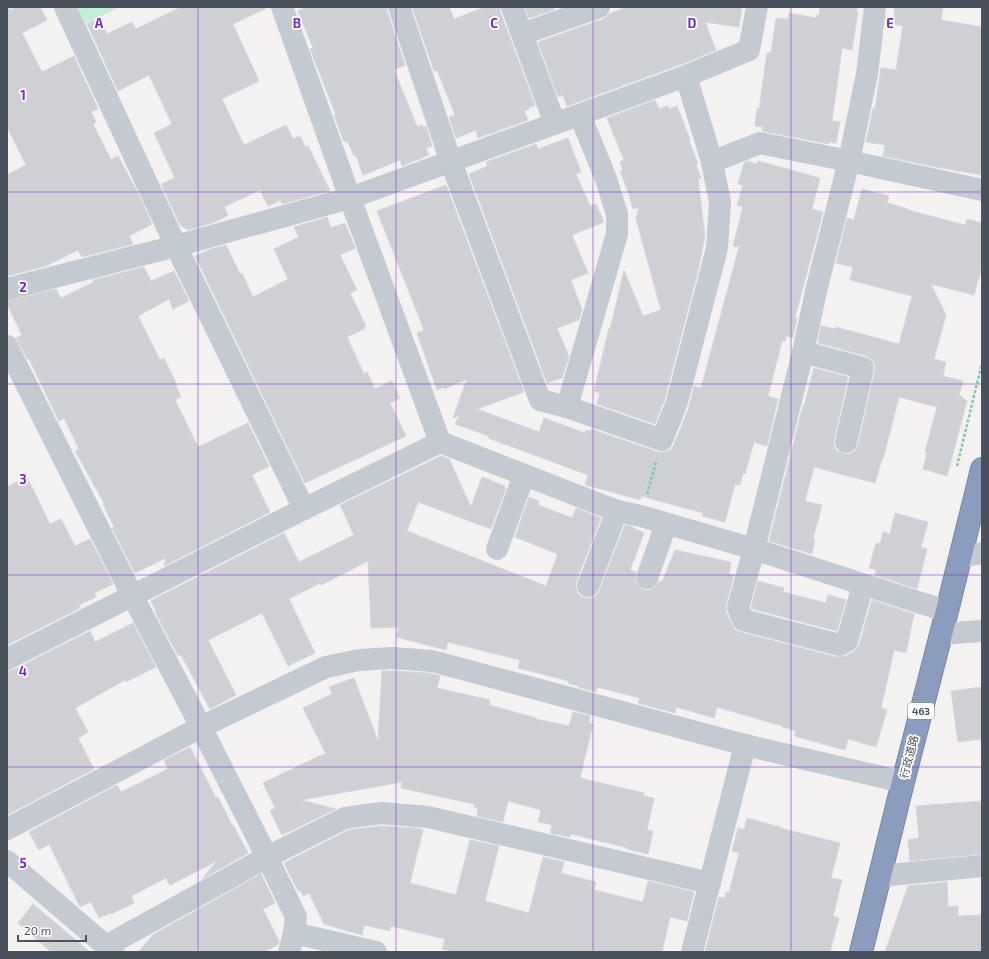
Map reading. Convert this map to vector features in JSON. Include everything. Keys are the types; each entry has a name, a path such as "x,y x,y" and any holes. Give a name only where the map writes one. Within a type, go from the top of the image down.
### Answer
{"highway":[{"name":"行政道路","path":"861,952 960,558 979,495 982,469"}],"street":[{"path":"65,7 176,246 304,509"},
{"path":"282,7 350,198 440,442"},
{"path":"399,7 451,162 540,400 567,407 662,440 677,402 717,248 720,202 712,162 686,76"},
{"path":"512,7 555,124"},
{"path":"522,34 599,7"},
{"path":"7,289 176,246 350,198 686,76 749,50 757,7"},
{"path":"863,585 847,641 840,645 743,620 738,608 803,352 817,287 850,161 867,74 875,7"},
{"path":"567,407 617,234 617,214 606,179 580,115"},
{"path":"712,162 760,143 982,190"},
{"path":"7,346 296,916 292,942 376,952"},
{"path":"803,352 863,368 846,442"},
{"path":"7,659 132,595 440,442 617,511 641,516 754,549 947,611"},
{"path":"496,548 524,475"},
{"path":"588,586 617,511"},
{"path":"647,578 666,524"},
{"path":"960,558 982,553"},
{"path":"941,634 982,631"},
{"path":"7,829 201,727 326,667 359,660 392,658 432,661 745,745 903,782"},
{"path":"692,952 745,745"},
{"path":"7,861 110,949 267,857 345,818 380,813 428,817 710,883"},
{"path":"880,876 982,866"}],"path":[{"path":"641,516 662,440"}],"green space":[{"path":"74,7 120,7 82,25"}],"building":[{"path":"7,7 10,10 16,7 40,7 47,20 22,33 42,72 74,56 98,109 91,112 96,122 93,124 111,160 118,156 139,195 152,224 129,236 133,244 82,257 78,250 46,266 7,276 7,175 26,165 7,127"},
{"path":"181,7 197,7 198,9 202,7 269,7 233,24 259,81 222,99 244,145 286,125 293,139 299,136 299,138 301,137 305,147 308,146 330,191 282,204 281,200 268,206 260,190 224,207 228,215 215,222 188,230 180,225 161,184 175,178 154,133 172,124 149,75 118,91 87,24 100,18 107,34 132,22 136,29"},
{"path":"308,7 387,7 405,65 394,70 416,124 418,127 422,125 423,127 426,126 432,146 426,148 429,155 402,166 400,160 363,175 356,155 354,156 347,141 344,142 334,115 336,115 310,49 313,48 298,11"},
{"path":"412,7 449,7 454,19 485,7 500,7 500,11 535,105 524,111 528,120 478,138 476,130 456,138 449,117 455,115 437,70 434,71"},
{"path":"525,7 553,7 554,10 529,18"},
{"path":"627,7 742,7 739,27 705,22 716,50 567,106 563,95 558,97 538,42 603,19 609,14"},
{"path":"820,7 857,7 856,11 858,11 852,50 842,48 832,121 840,122 836,143 829,142 829,144 762,131 763,127 755,126 767,53 771,53 776,18 788,19 789,13 816,18 816,15 819,16"},
{"path":"895,7 943,7 941,20 982,27 982,175 883,156 885,145 866,142 873,108 875,109 881,68 896,70 903,26 893,24"},
{"path":"655,100 659,109 668,106 669,109 677,106 690,139 689,140 698,164 696,165 701,178 698,179 705,237 697,275 665,398 655,424 597,404 600,393 594,391 624,270 643,316 661,310 636,219 639,207 633,209 620,171 623,170 620,162 624,160 607,118"},
{"path":"568,138 581,172 576,174 590,206 596,204 604,222 572,235 588,273 571,280 582,310 579,320 557,328 569,356 562,378 547,383 469,174 488,166 486,162 536,144 538,149"},
{"path":"748,161 757,164 758,161 820,178 812,209 823,212 795,318 797,319 793,338 786,336 785,341 782,341 768,396 778,399 767,446 754,442 745,474 743,473 740,485 735,484 725,522 702,516 703,513 641,496 640,500 585,485 588,475 488,438 489,436 455,424 459,416 453,418 467,379 445,389 444,387 437,390 417,333 424,330 377,211 446,185 524,392 477,409 539,432 544,418 585,433 586,430 590,432 591,429 658,452 664,452 670,450 674,445 689,407 694,386 701,388 739,247 733,246 743,207 737,205 743,185 738,184 744,163"},
{"path":"862,189 889,196 887,203 908,210 965,225 967,219 982,223 982,266 974,295 931,284 946,315 934,359 946,362 943,376 963,381 959,395 967,401 947,476 923,469 927,453 925,452 937,407 899,397 883,459 875,483 814,467 805,501 822,505 813,539 815,539 812,554 769,541 803,405 804,406 814,368 848,377 834,440 834,446 837,451 844,454 850,454 858,445 875,370 875,364 867,356 818,343 821,326 835,329 836,327 899,344 912,296 850,280 853,267 836,263 847,218 854,220"},
{"path":"327,217 331,228 345,223 355,248 340,255 357,290 350,293 366,326 364,329 347,337 364,374 367,372 375,389 392,381 400,398 390,403 406,436 305,483 195,256 208,250 226,245 240,274 242,273 253,297 288,279 274,249 299,237 294,227"},
{"path":"144,267 151,281 174,271 189,301 173,309 169,299 138,316 160,360 164,358 177,385 176,386 181,397 175,400 198,447 248,423 269,466 252,475 270,512 164,566 166,558 135,573 112,528 114,527 103,504 104,503 75,451 79,449 64,418 59,421 29,359 28,360 16,338 22,335 7,304 7,301 56,289 61,298 94,282 93,280"},
{"path":"441,456 449,459 471,507 482,477 505,486 504,488 506,488 491,529 418,502 407,531 546,586 558,554 515,537 529,497 539,501 538,505 572,518 576,508 601,518 576,582 578,594 584,598 596,596 599,591 625,525 644,533 630,570 636,572 635,581 643,590 650,590 655,587 659,581 662,582 675,550 731,562 729,574 734,575 726,605 726,612 735,630 740,632 837,657 846,656 853,652 859,645 872,600 914,614 906,653 894,650 881,708 887,710 876,747 848,739 845,750 794,736 796,731 717,707 714,718 676,707 675,713 638,703 640,698 597,687 596,692 568,683 569,681 518,668 520,660 448,642 446,650 396,637 399,627 371,628 368,561 321,585 320,583 289,599 315,653 288,666 262,613 208,640 236,695 210,709 181,655 178,656 155,612 156,611 151,602 152,600 284,533 299,562 354,535 340,505"},
{"path":"27,477 50,524 61,519 75,546 90,539 113,584 94,593 96,597 79,605 80,608 7,645 7,487"},
{"path":"895,513 928,522 921,547 927,549 917,589 875,575 876,570 869,568 876,543 880,544 883,532 890,534"},
{"path":"758,581 784,588 783,592 826,603 828,595 846,600 837,631 752,609 751,607"},
{"path":"133,623 156,667 126,682 125,680 75,708 88,732 78,738 94,769 7,815 7,671 13,670 90,631 95,642"},
{"path":"382,671 430,673 440,676 437,688 490,700 489,705 536,719 569,726 573,712 590,716 589,723 593,724 580,778 644,793 643,796 654,798 647,830 653,831 648,854 571,834 570,837 550,833 552,825 538,822 541,810 508,801 503,822 477,816 478,808 474,807 474,804 401,788 402,782 301,800 336,809 282,835 270,811 275,808 263,783 326,754 303,708 332,694 329,687 354,678 378,741"},
{"path":"982,687 982,739 958,742 951,691"},
{"path":"190,747 216,798 218,797 248,853 202,879 217,861 170,885 166,878 131,896 134,903 99,918 91,902 80,907 49,844 39,850 29,832 117,785 121,792 168,769 164,760"},
{"path":"982,801 982,854 910,861 908,840 919,838 916,806"},
{"path":"747,818 840,843 831,878 842,880 833,916 839,918 830,952 705,952 719,897 725,898 726,892 729,893 739,853 732,851 738,828 744,830"},
{"path":"381,826 415,828 423,830 410,883 456,895 470,840 499,846 485,901 529,913 543,857 564,862 561,873 596,882 594,890 643,902 648,881 694,892 687,921 670,917 662,952 454,952 442,949 445,939 391,926 390,931 364,925 362,935 324,924 309,893 303,896 300,890 298,891 284,863 349,830"},
{"path":"261,874 275,903 263,909 279,941 278,945 263,952 138,952 154,934"},
{"path":"947,882 948,907 958,906 958,916 982,915 982,952 885,952 908,886"},
{"path":"33,904 90,952 51,952 18,923"}]}
